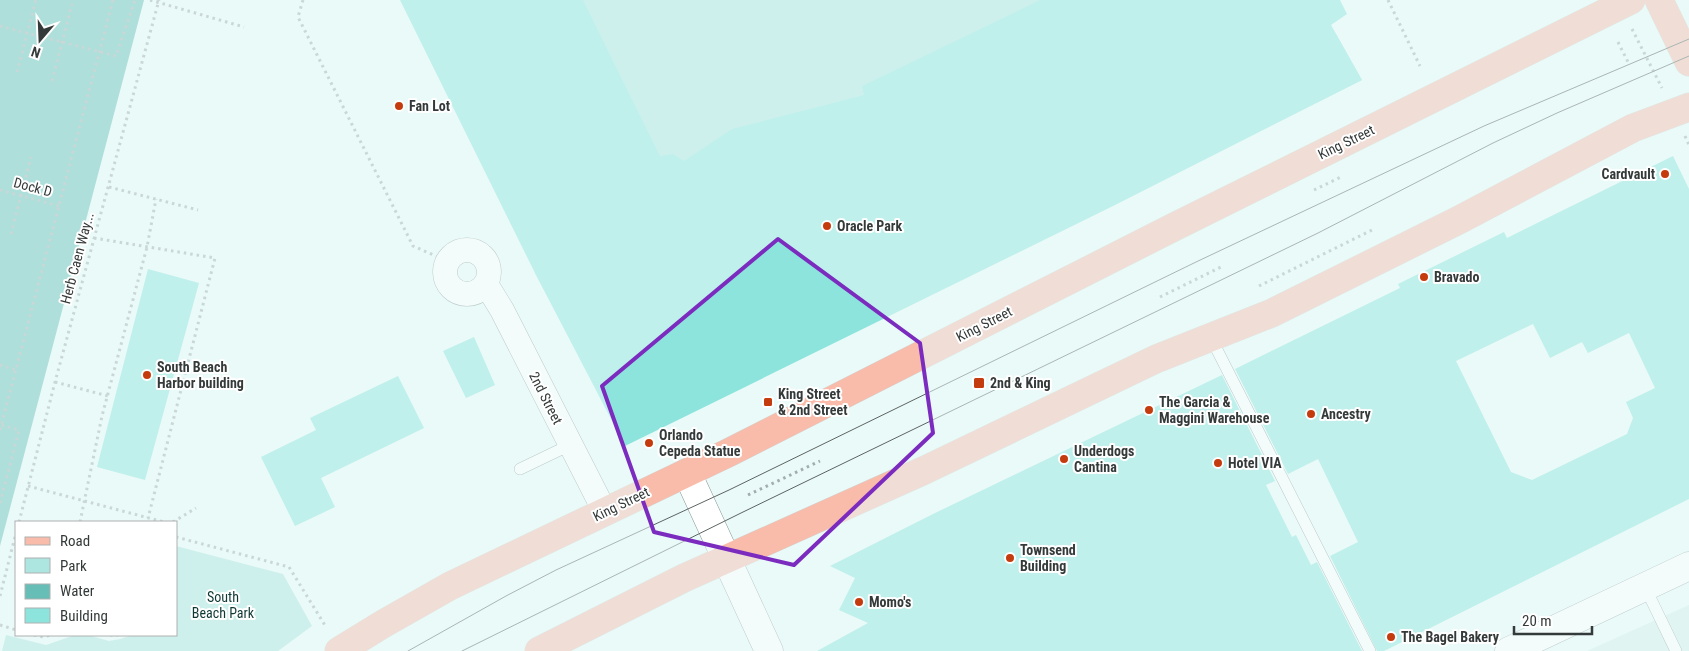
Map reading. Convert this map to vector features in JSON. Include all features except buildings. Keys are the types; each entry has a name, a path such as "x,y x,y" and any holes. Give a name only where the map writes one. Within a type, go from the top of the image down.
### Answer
{"main road":[{"path":"1659,0 1689,62"},
{"name":"King Street","path":"339,651 450,586 687,473 1174,227 1626,3"},
{"path":"539,651 684,578 925,470 1156,359 1272,312 1459,220 1633,128 1681,110"}],"street":[{"path":"466,249 478,252 489,266 486,284 476,292 463,294 457,291 452,288 445,277 447,261 460,250 466,249"},
{"name":"2nd Street","path":"486,284 502,310 605,512"},
{"path":"687,473 769,651"},
{"path":"1510,651 1689,566"}],"lane":[{"path":"1211,338 1370,651"},
{"path":"520,469 570,445"},
{"path":"1645,587 1676,651"}],"path":[{"path":"17,72 36,0"},
{"path":"0,430 113,0"},
{"path":"0,26 116,56 135,0"},
{"path":"150,0 244,27"},
{"path":"304,0 298,17 413,246 447,261"},
{"path":"1388,0 1420,66"},
{"name":"Herb Caen Way...","path":"19,521 158,1"},
{"path":"1626,3 1681,110"},
{"path":"52,80 72,4"},
{"path":"1618,42 1628,62"},
{"path":"11,234 31,158"},
{"path":"1309,193 1340,177"},
{"path":"109,186 198,210"},
{"name":"Dock D","path":"0,190 59,206"},
{"path":"80,521 108,396 147,247 156,199"},
{"path":"1259,286 1374,229"},
{"path":"94,238 215,258 148,518"},
{"path":"1160,297 1221,268"},
{"path":"0,366 16,370"},
{"path":"55,382 108,396"},
{"path":"0,503 19,430 1,424"},
{"path":"748,495 820,462"},
{"path":"28,486 160,521"},
{"path":"175,521 196,508"},
{"path":"0,596 15,537"},
{"path":"178,538 289,567 326,627"},
{"path":"0,626 15,630"}],"highlighted area":[{"path":"778,239 920,343 933,433 794,565 654,532 602,386"}],"shaded area":[{"path":"1689,605 1689,651 1587,651"}],"green space":[{"name":"Oracle Park","path":"470,0 1272,0 1296,56 1336,34 1362,80 1320,101 603,401 535,273 568,258"},
{"name":"South Beach Park","path":"178,547 283,574 312,626 278,651 2,651 6,635 46,645 72,636 92,636 109,641 129,636 178,636"}],"water":[{"path":"0,0 144,0 0,546"}],"tram line":[{"path":"408,651 556,570 729,490 1196,262 1484,126 1689,39"},
{"path":"462,651 741,513 1318,233 1493,143 1689,56"}],"place":[{"name":"Fan Lot","path":"399,106"},
{"name":"Cardvault","path":"1665,174"},
{"name":"Oracle Park","path":"827,226"},
{"name":"Bravado","path":"1424,277"},
{"name":"South Beach Harbor building","path":"147,375"},
{"name":"2nd & King","path":"979,383"},
{"name":"King Street & 2nd Street","path":"768,402"},
{"name":"The Garcia & Maggini Warehouse","path":"1149,410"},
{"name":"Ancestry","path":"1311,414"},
{"name":"Orlando Cepeda Statue","path":"649,443"},
{"name":"Underdogs Cantina","path":"1064,459"},
{"name":"Hotel VIA","path":"1218,463"},
{"name":"Townsend Building","path":"1010,558"},
{"name":"Momo's","path":"859,602"},
{"name":"The Bagel Bakery","path":"1391,637"}]}
